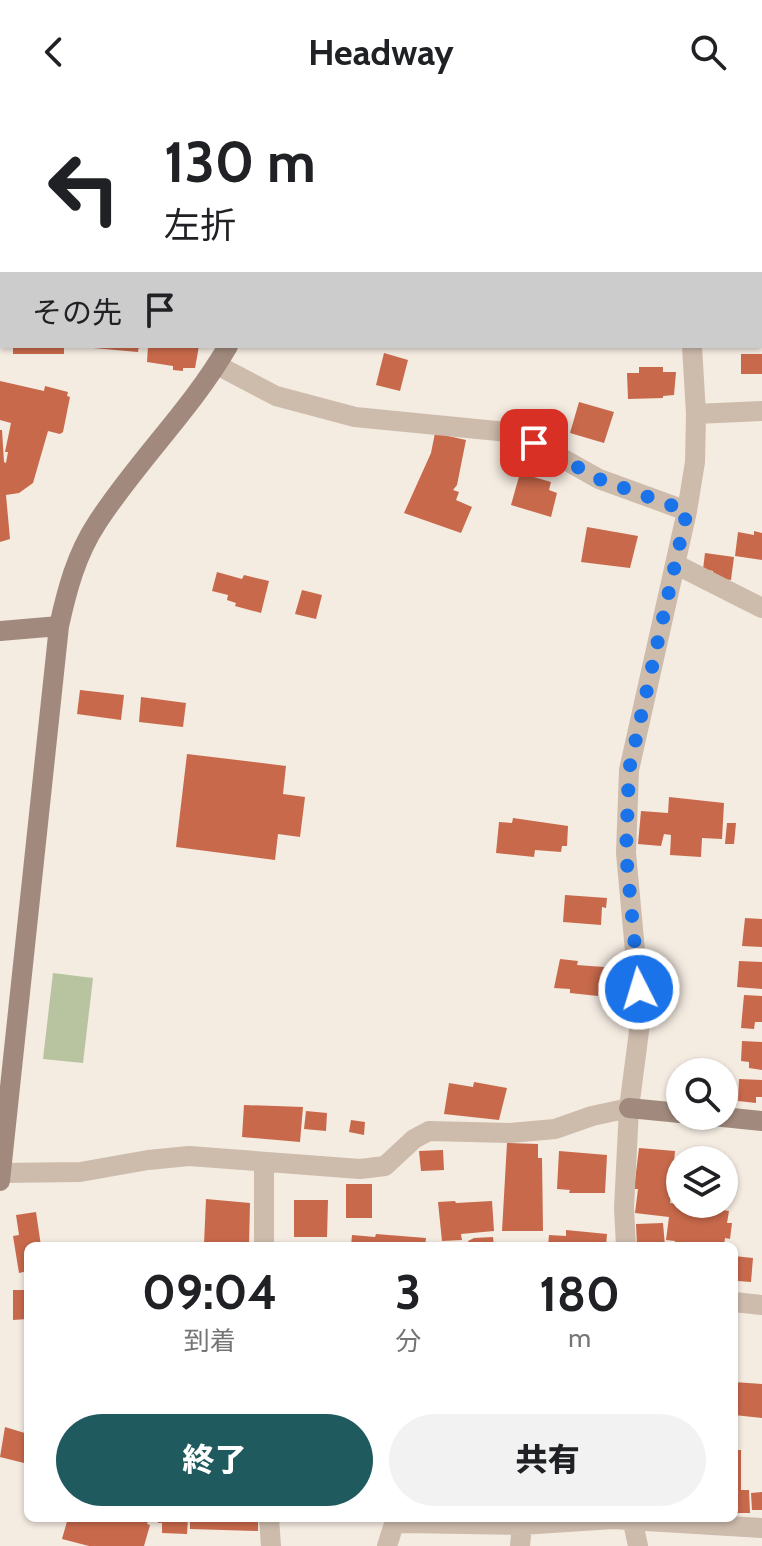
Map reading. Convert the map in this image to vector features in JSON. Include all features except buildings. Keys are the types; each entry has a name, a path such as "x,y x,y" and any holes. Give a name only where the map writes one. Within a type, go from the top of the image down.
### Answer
{"street":[{"path":"0,1181 59,626 71,574 96,524 227,348"},
{"path":"626,1242 624,1208 629,1108 641,1016 626,853 629,770 687,511 695,462 692,348"},
{"path":"217,365 276,396 355,417 517,433 599,479 687,511"},
{"path":"696,414 762,411"},
{"path":"675,564 762,608"},
{"path":"0,631 59,626"},
{"path":"1,1173 80,1172 189,1156 360,1169 385,1166 414,1139 429,1131 510,1133 555,1129 592,1116 629,1108 666,1112"},
{"path":"738,1119 762,1121"},
{"path":"264,1162 264,1242"},
{"path":"738,1302 762,1305"},
{"path":"269,1522 271,1546"},
{"path":"387,1546 394,1524 521,1536 612,1522"},
{"path":"633,1522 638,1546"},
{"path":"675,1522 762,1528"}],"green space":[{"path":"53,973 93,978 83,1063 43,1059"}],"route":[{"path":"534,443 599,479 687,511 629,770 626,853 639,989"}]}
